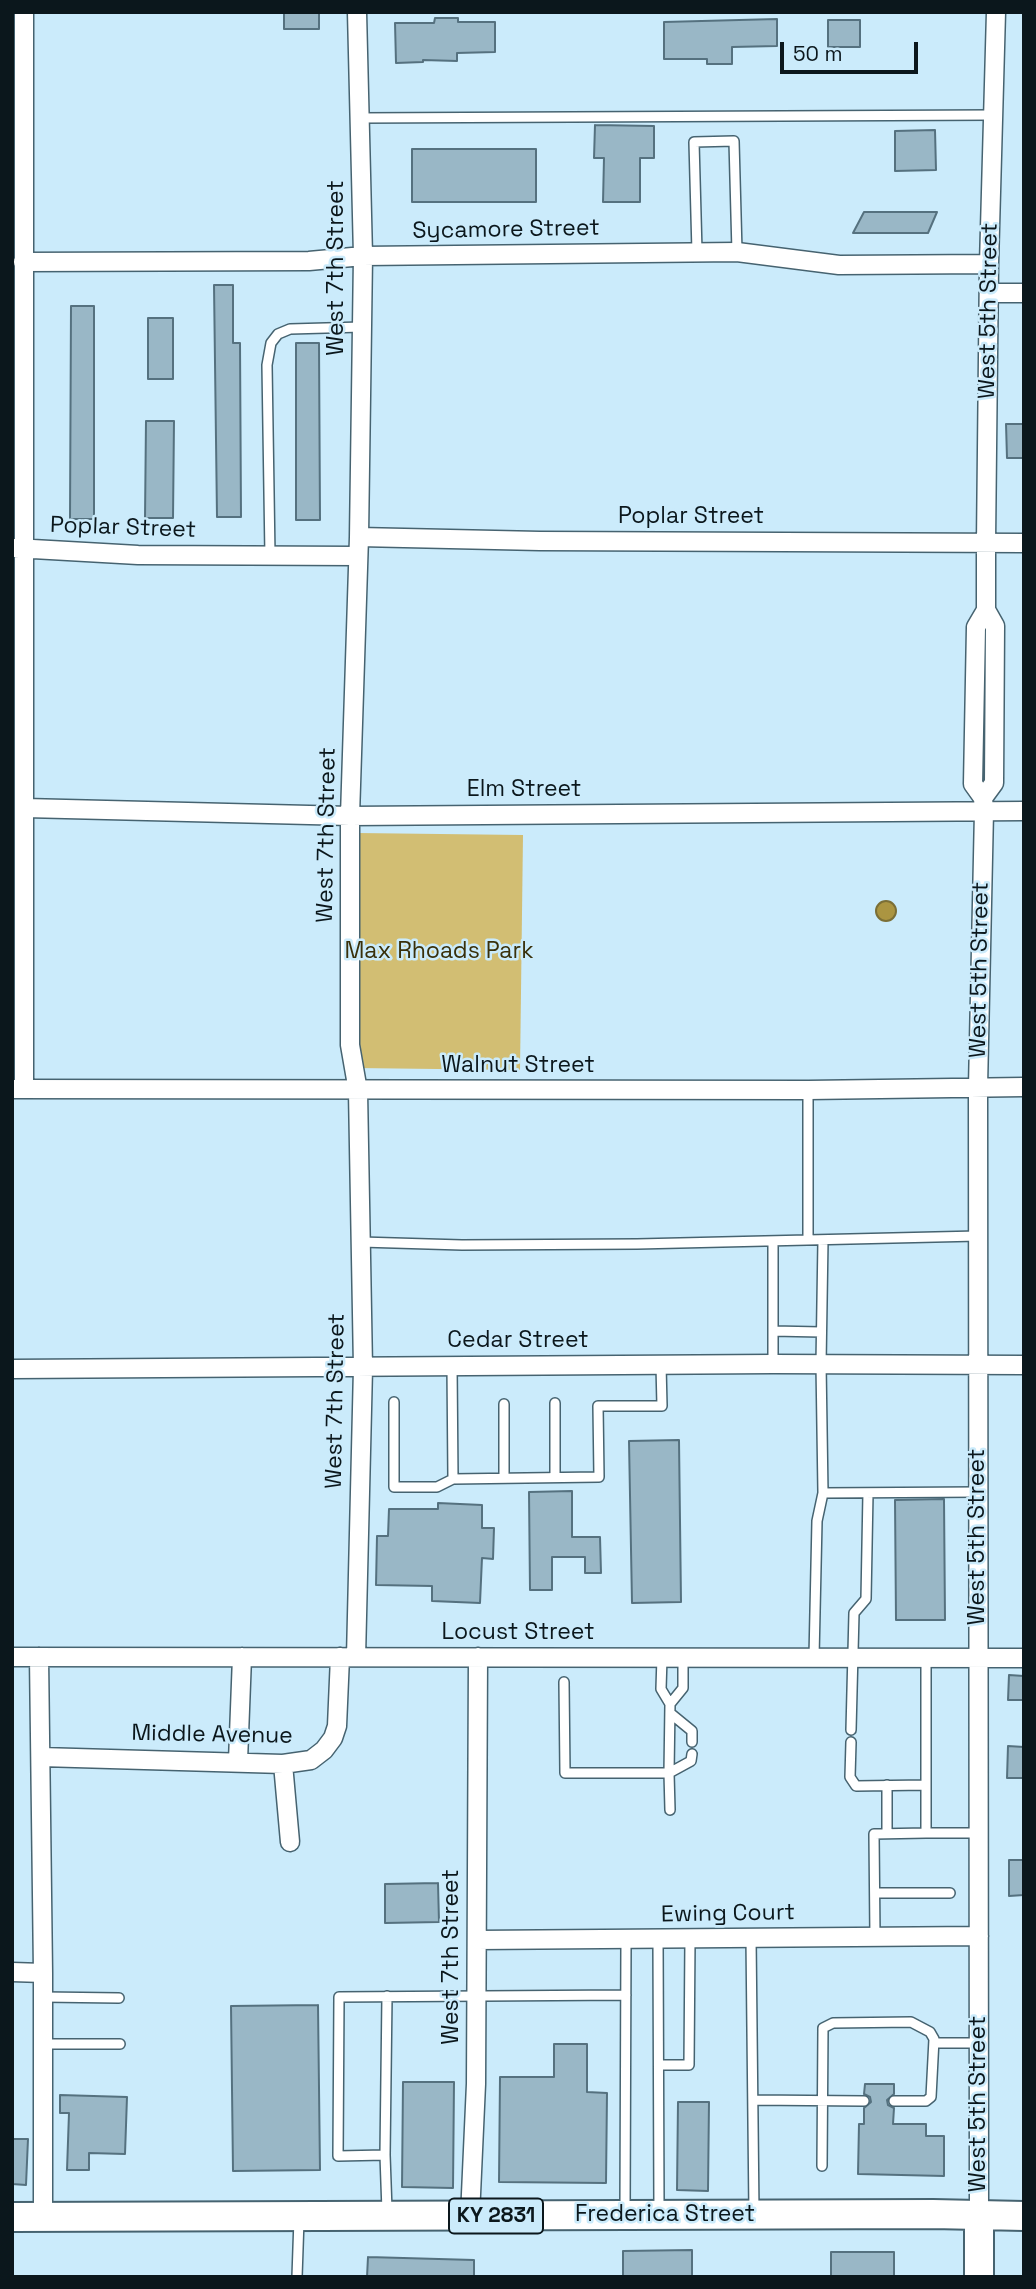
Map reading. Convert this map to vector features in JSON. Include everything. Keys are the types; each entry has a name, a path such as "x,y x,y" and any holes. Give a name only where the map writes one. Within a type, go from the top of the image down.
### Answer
{"main road":[{"name":"West 5th Street","path":"979,2215 979,2277"},
{"name":"Frederica Street","path":"12,2217 1024,2216"}],"street":[{"path":"18,1089 25,808 18,548 23,262 17,40 24,12"},
{"name":"West 7th Street","path":"348,1657 363,1368 358,1091 350,1045 350,816 359,537 363,256 357,12"},
{"name":"West 5th Street","path":"979,2215 978,1087 984,805 993,783 995,626 986,610 986,542 989,264 996,12"},
{"name":"Sycamore Street","path":"23,262 309,261 363,256 737,252 839,265 989,264"},
{"path":"989,293 1024,293"},
{"name":"Poplar Street","path":"359,537 540,541 1024,543"},
{"name":"Poplar Street","path":"18,548 138,555 358,556"},
{"name":"Elm Street","path":"25,808 350,816 984,805 1024,811"},
{"name":"Walnut Street","path":"18,1089 358,1091 1024,1087"},
{"name":"Cedar Street","path":"12,1369 1024,1364"},
{"name":"Locust Street","path":"12,1657 1024,1658"},
{"path":"39,1657 43,2217"},
{"path":"238,1761 242,1657"},
{"name":"Middle Avenue","path":"41,1757 283,1764 311,1759 324,1750 333,1738 348,1657"},
{"name":"West 7th Street","path":"470,2216 476,2084 478,1657"},
{"path":"283,1764 290,1842"},
{"name":"Ewing Court","path":"477,1940 979,1936"},
{"path":"12,1972 43,1973"}],"lane":[{"path":"361,118 993,115"},
{"path":"696,252 694,142 734,141 737,252"},
{"path":"270,556 267,365 271,343 278,334 290,329 362,327"},
{"path":"808,1090 808,1240"},
{"path":"361,1242 462,1245 637,1244 978,1237"},
{"path":"814,1657 817,1521 823,1493 823,1240"},
{"path":"773,1241 773,1364"},
{"path":"773,1331 821,1332"},
{"path":"394,1402 394,1487 437,1487 453,1479 599,1477 598,1406 662,1406 661,1365"},
{"path":"452,1366 453,1479"},
{"path":"555,1403 555,1477"},
{"path":"504,1404 504,1478"},
{"path":"823,1493 978,1492"},
{"path":"851,1730 854,1614 866,1599 868,1493"},
{"path":"662,1657 661,1689 670,1708 692,1731 692,1742"},
{"path":"670,1810 670,1708 683,1688 683,1657"},
{"path":"926,1658 926,1833"},
{"path":"564,1682 565,1773 670,1773 691,1761 692,1754"},
{"path":"851,1742 850,1777 856,1786 926,1785"},
{"path":"887,1786 887,1833"},
{"path":"875,1937 874,1834 979,1833"},
{"path":"875,1893 950,1893"},
{"path":"659,2065 689,2064 690,1938"},
{"path":"751,1938 754,2215"},
{"path":"658,1939 659,2216"},
{"path":"625,2216 626,1940"},
{"path":"385,2155 338,2156 339,1997 626,1995"},
{"path":"387,1996 387,2216"},
{"path":"43,1997 119,1998"},
{"path":"822,2166 823,2028 828,2024 911,2022 930,2032 934,2043 931,2097 926,2101 894,2101"},
{"path":"934,2043 979,2043"},
{"path":"43,2044 120,2044"},
{"path":"753,2100 864,2101"},
{"path":"297,2277 299,2217"}],"green space":[{"name":"Max Rhoads Park","path":"357,833 523,835 520,1070 355,1068"}],"shaded area":[{"path":"882,901 890,901 896,911 890,921 882,921 876,915 876,907"}],"building":[{"path":"284,12 319,12 319,29 284,29"},
{"path":"435,18 458,18 458,22 495,22 495,52 457,53 457,61 423,60 396,63 395,23 434,23"},
{"path":"777,19 777,46 732,47 732,64 707,64 707,59 664,59 664,22"},
{"path":"828,20 860,20 860,47 828,47"},
{"path":"595,125 654,126 654,158 640,158 640,202 603,202 604,158 594,158"},
{"path":"935,130 936,170 895,171 895,131"},
{"path":"412,149 536,149 536,202 412,202"},
{"path":"864,212 937,212 928,233 853,233"},
{"path":"214,285 233,285 233,343 240,343 241,517 217,517"},
{"path":"71,306 94,306 94,519 70,519"},
{"path":"148,318 173,318 173,379 148,379"},
{"path":"296,343 319,343 320,520 296,520"},
{"path":"146,421 174,421 173,518 145,518"},
{"path":"1006,424 1024,424 1024,458 1007,458"},
{"path":"679,1440 681,1602 632,1603 629,1441"},
{"path":"572,1491 572,1537 600,1537 601,1573 585,1573 585,1557 552,1557 552,1590 530,1590 529,1492"},
{"path":"944,1499 945,1620 896,1620 895,1500"},
{"path":"438,1503 482,1505 482,1528 494,1528 493,1559 482,1558 480,1603 432,1601 432,1586 376,1585 377,1536 388,1536 389,1509 438,1509"},
{"path":"1009,1675 1024,1676 1024,1700 1008,1700"},
{"path":"1008,1746 1024,1747 1024,1778 1007,1778"},
{"path":"1009,1860 1024,1860 1024,1895 1009,1896"},
{"path":"438,1883 439,1922 385,1923 385,1884"},
{"path":"318,2005 320,2170 233,2171 231,2006"},
{"path":"554,2044 587,2044 587,2092 607,2093 606,2183 499,2182 500,2077 554,2077"},
{"path":"403,2082 454,2082 453,2188 402,2187"},
{"path":"865,2084 894,2084 894,2094 887,2100 888,2105 894,2108 893,2124 926,2124 926,2136 944,2136 944,2176 858,2174 859,2124 864,2124 864,2108 871,2102 870,2097 864,2094"},
{"path":"60,2095 127,2097 125,2154 89,2153 89,2170 67,2170 69,2113 60,2113"},
{"path":"678,2102 709,2102 708,2191 677,2190"},
{"path":"12,2139 28,2139 26,2185 12,2184"},
{"path":"692,2250 692,2277 623,2277 623,2251"},
{"path":"831,2252 894,2252 894,2277 831,2277"},
{"path":"368,2257 474,2260 474,2277 367,2277"}]}
